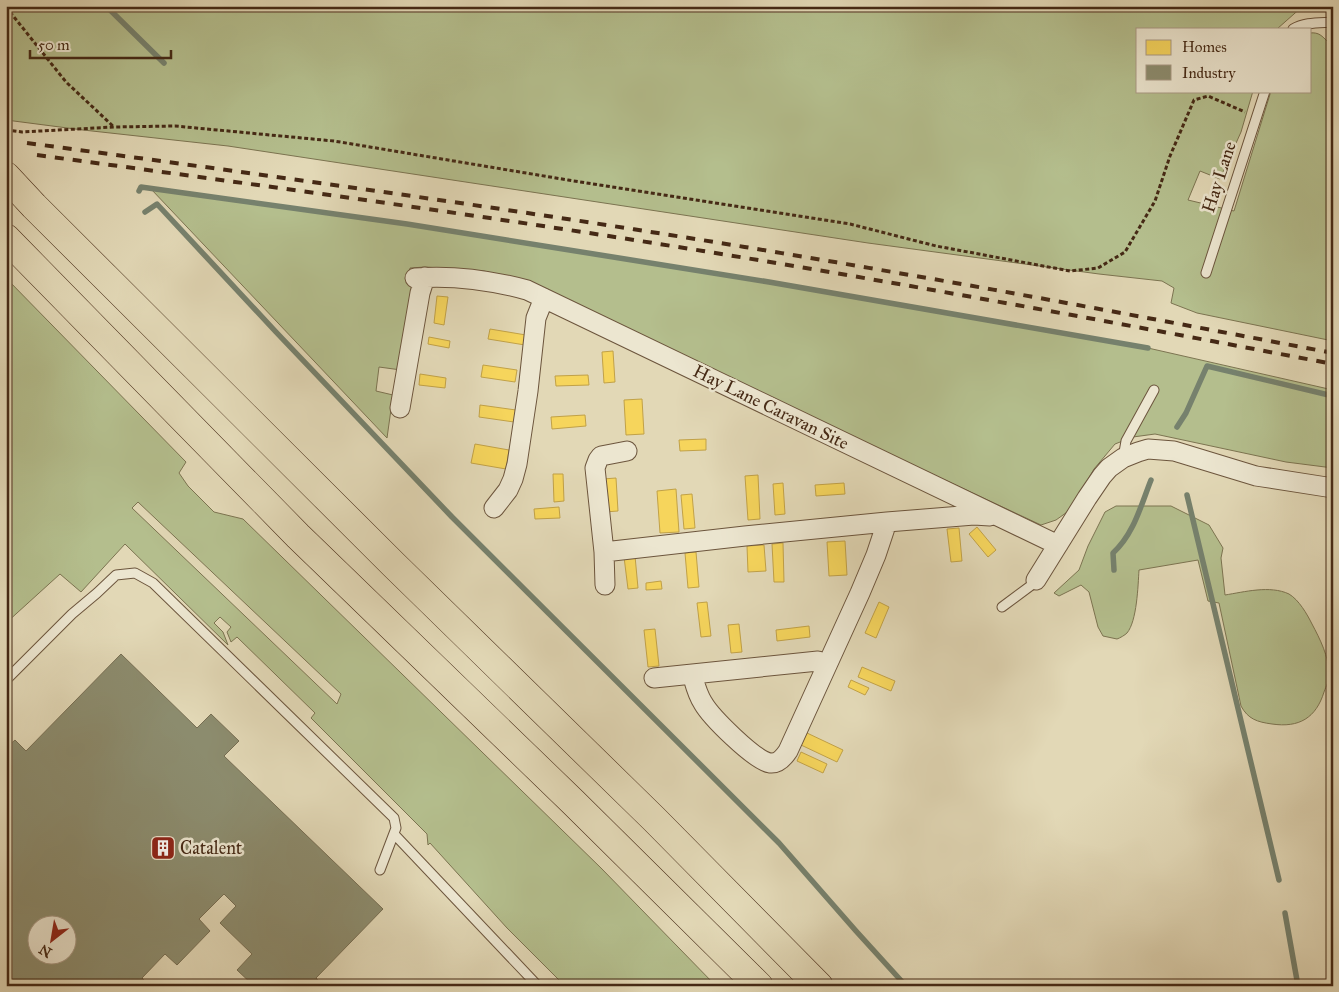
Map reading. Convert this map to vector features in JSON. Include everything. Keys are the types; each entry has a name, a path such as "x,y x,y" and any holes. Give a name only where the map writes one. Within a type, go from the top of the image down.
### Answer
{"highway":[{"path":"6,176 386,557 647,813 819,986"},
{"path":"6,238 298,536 760,986"}],"street":[{"name":"Hay Lane Caravan Site","path":"400,408 417,311 420,277 458,277 479,280 527,290 1058,545"},
{"path":"494,508 508,490 517,464 536,318 544,298"},
{"path":"1036,580 1102,476 1109,468 1129,454 1148,450 1174,451 1256,476 1333,488"},
{"path":"605,585 604,552 595,468 601,456 627,451"},
{"name":"Hay Lane Caravan Site","path":"604,552 886,522 974,515 999,517"},
{"path":"692,674 698,694 706,708 753,755 770,763 784,757 811,702 876,555 886,522"},
{"path":"654,678 818,661 827,664"}],"lane":[{"path":"1295,28 1316,22 1333,22"},
{"name":"Hay Lane","path":"1206,273 1265,92"},
{"path":"1123,458 1126,441 1154,390"},
{"path":"6,680 72,614 116,575 135,573 153,583 394,818 396,828 380,870"},
{"path":"1002,607 1036,580"},
{"path":"394,834 538,986"}],"path":[{"path":"6,7 66,82 114,127"},
{"path":"6,130 22,132 175,126 334,141 850,224 936,246 1070,271 1098,268 1125,252 1155,201 1170,156 1194,100 1208,96 1256,117"}],"green space":[{"path":"6,6 1303,6 1278,28 1136,28 1136,92 1253,92 1241,132 1220,179 1200,171 1188,200 1234,211 1271,92 1312,92 1312,33 1322,36 1328,42 1329,118 1333,185 1333,341 1197,313 1171,303 1174,288 1162,281 868,243 228,146 6,120"},
{"path":"151,189 407,224 769,282 1148,348 1333,390 1333,468 1286,462 1155,434 1133,437 1115,444 1094,469 1070,510 1056,520 1041,525 517,280 484,271 425,267 410,268 409,285 416,289 401,370 379,367 376,391 393,395 387,438"},
{"path":"6,278 186,462 179,473 188,486 214,512 243,519 601,868 716,986 565,986 507,928 430,843 428,845 427,834 311,718 315,713 237,637 231,642 227,632 231,627 220,617 214,623 223,632 228,645 125,544 81,592 60,574 6,623","holes":["138,502 341,694 337,704 132,508"]},
{"path":"1116,506 1171,506 1209,525 1223,548 1221,558 1225,595 1257,590 1274,590 1289,594 1296,600 1318,636 1329,668 1328,683 1321,701 1311,715 1298,722 1282,725 1257,721 1250,717 1241,706 1219,603 1208,601 1198,560 1139,570 1133,620 1127,633 1117,639 1103,636 1098,627 1089,592 1081,585 1059,596 1054,593 1079,570 1088,546 1105,512"}],"building: Homes":[{"path":"437,296 448,297 444,325 434,323"},
{"path":"490,329 526,335 525,345 488,339"},
{"path":"429,337 450,341 449,348 428,344"},
{"path":"613,351 615,382 604,383 602,352"},
{"path":"483,365 517,370 515,382 481,377"},
{"path":"420,374 446,378 445,388 419,385"},
{"path":"588,375 589,385 556,386 555,376"},
{"path":"642,399 644,434 626,435 624,400"},
{"path":"480,405 516,410 514,422 479,417"},
{"path":"585,415 586,426 552,429 551,417"},
{"path":"706,439 706,450 680,451 679,440"},
{"path":"475,444 509,450 506,469 471,463"},
{"path":"553,474 563,474 564,501 554,502"},
{"path":"758,475 760,519 748,520 745,476"},
{"path":"616,478 618,511 605,512 603,479"},
{"path":"783,483 785,514 775,515 773,484"},
{"path":"844,483 845,494 816,496 815,485"},
{"path":"676,489 679,532 660,533 657,491"},
{"path":"692,494 695,528 684,529 681,495"},
{"path":"559,507 560,518 535,519 534,509"},
{"path":"977,527 996,550 988,557 969,534"},
{"path":"959,528 962,561 951,562 947,529"},
{"path":"845,541 847,575 829,576 827,542"},
{"path":"783,543 784,582 774,582 772,544"},
{"path":"764,545 766,571 748,572 747,546"},
{"path":"696,552 699,587 688,588 685,553"},
{"path":"635,556 638,588 628,589 624,557"},
{"path":"661,581 662,589 646,590 646,583"},
{"path":"707,602 711,636 701,637 697,603"},
{"path":"879,602 889,607 876,638 865,633"},
{"path":"739,624 742,652 731,653 728,625"},
{"path":"809,626 810,637 777,641 776,630"},
{"path":"655,629 659,666 648,667 644,630"},
{"path":"862,667 895,681 891,691 858,677"},
{"path":"851,680 869,688 865,695 848,687"},
{"path":"807,733 843,750 837,762 801,745"},
{"path":"801,752 827,764 823,773 797,761"}],"building: Industry":[{"name":"Catalent","path":"121,654 197,728 211,714 239,741 224,756 383,909 316,978 323,986 254,986 237,970 252,954 220,923 236,906 224,894 199,919 210,931 177,965 165,954 142,978 150,986 6,986 6,748 15,740 26,751"}],"waterway":[{"path":"106,6 164,63"},
{"path":"139,191 141,187 407,224 769,282 1148,348"},
{"path":"145,212 157,204 452,517 779,843 906,986"},
{"path":"1177,427 1186,413 1207,366 1333,396"},
{"path":"1114,570 1113,553 1132,528 1151,480"},
{"path":"1187,495 1279,880"},
{"path":"1285,913 1298,986"}],"railway":[{"path":"27,143 346,187 770,251 990,289 1333,353"},
{"path":"37,155 287,189 703,251 1018,305 1333,364"}],"place":[{"name":"Catalent","path":"163,848"}]}
